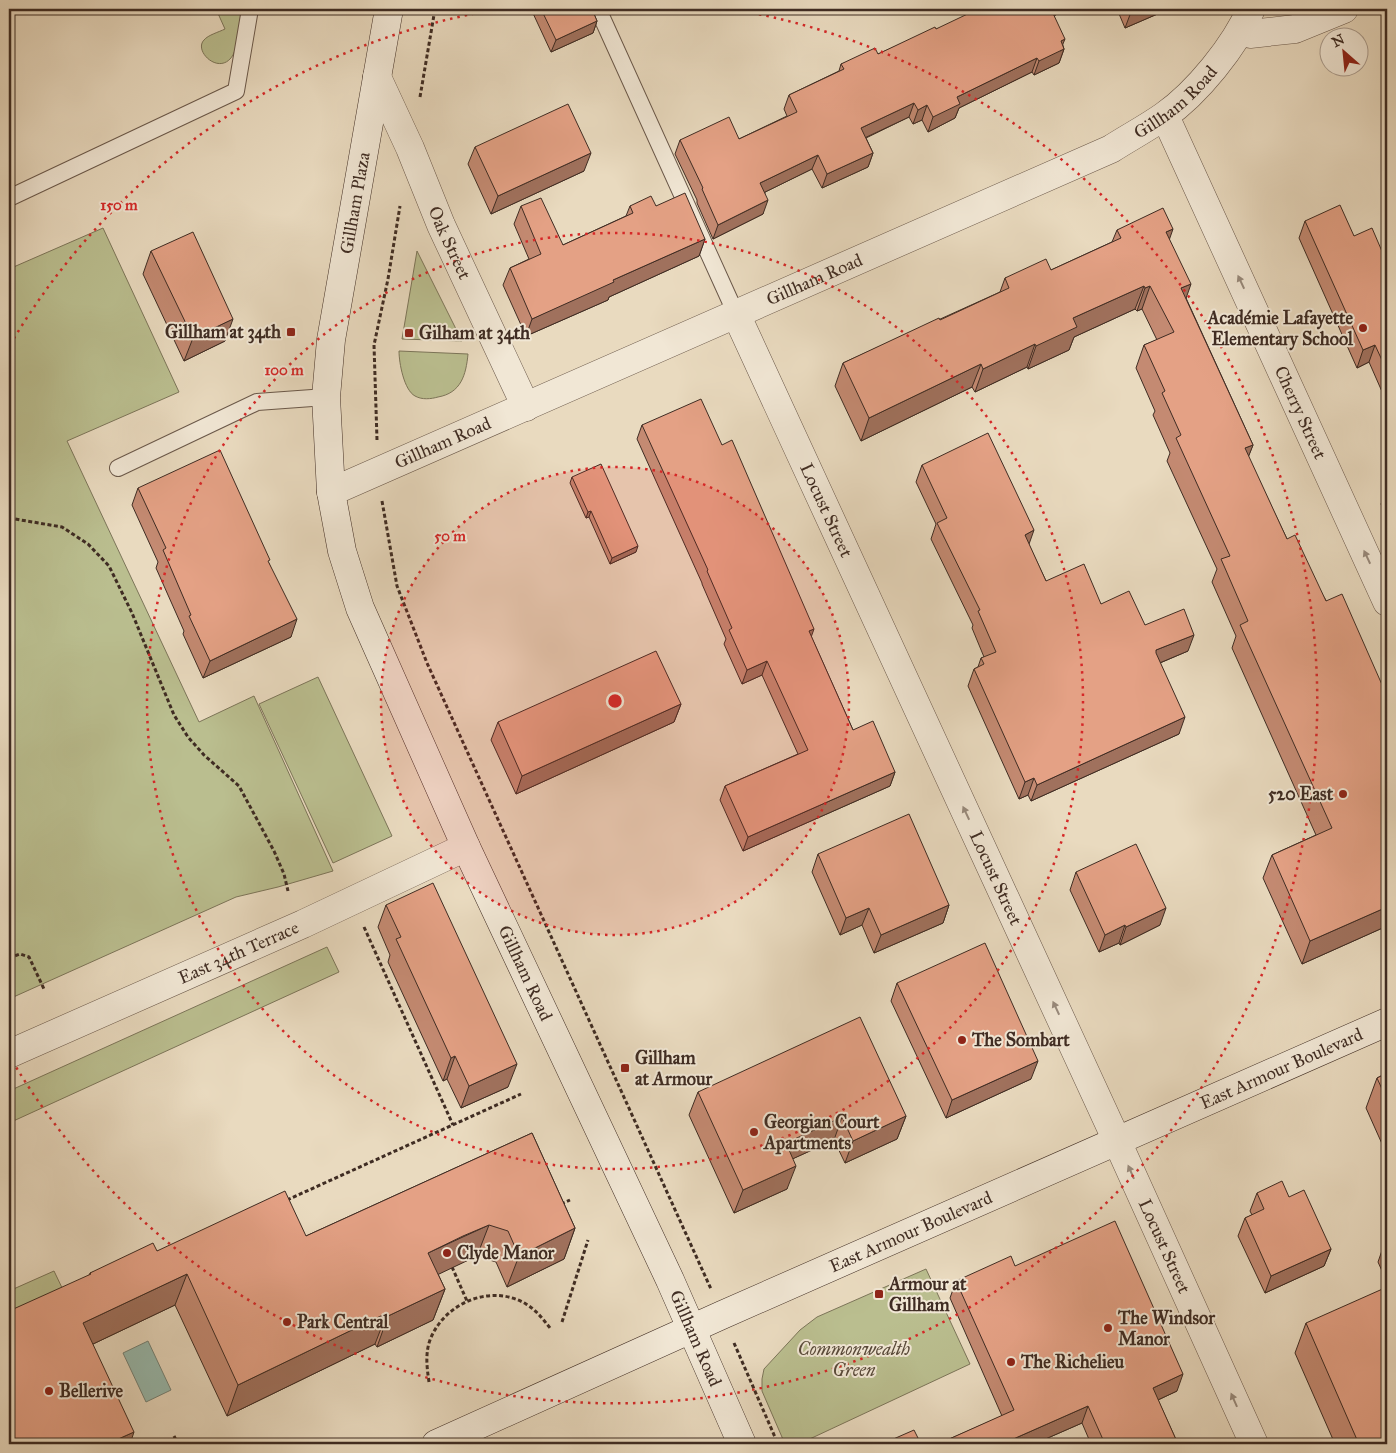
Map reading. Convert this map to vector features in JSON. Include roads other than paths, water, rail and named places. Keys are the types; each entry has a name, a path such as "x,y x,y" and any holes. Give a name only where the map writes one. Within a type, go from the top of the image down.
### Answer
{"street":[{"name":"Gillham Plaza","path":"326,397 331,340 390,9"},
{"path":"1246,19 1250,34 1295,29 1344,9"},
{"name":"Gillham Road","path":"331,492 1111,149 1165,116 1204,80 1246,19"},
{"name":"Oak Street","path":"377,77 410,148 440,225 526,407"},
{"name":"Cherry Street","path":"1165,116 1387,602"},
{"name":"Locust Street","path":"736,314 1117,1141 1254,1444"},
{"name":"Gillham Road","path":"326,397 331,492 342,552 360,608 466,847 692,1329 742,1444"},
{"name":"East 34th Terrace","path":"9,1054 303,924 466,847"},
{"name":"East Armour Boulevard","path":"436,1444 722,1315 1387,1022"}],"lane":[{"path":"9,198 236,91 250,9"},
{"path":"598,9 736,314"},
{"path":"118,468 257,402 326,397"}],"water":[{"path":"148,1341 171,1390 146,1402 123,1353"}],"place":[{"name":"Académie Lafayette Elementary School","path":"1363,328"},
{"name":"Gillham at 34th","path":"291,332"},
{"name":"Gilham at 34th","path":"409,333"},
{"name":"520 East","path":"1343,794"},
{"name":"The Sombart","path":"962,1040"},
{"name":"Gillham at Armour","path":"625,1068"},
{"name":"Georgian Court Apartments","path":"754,1132"},
{"name":"Clyde Manor","path":"447,1253"},
{"name":"Armour at Gillham","path":"879,1294"},
{"name":"Park Central","path":"287,1322"},
{"name":"The Windsor Manor","path":"1108,1328"},
{"name":"The Richelieu","path":"1011,1362"},
{"name":"Bellerive","path":"49,1391"}],"park label":[{"name":"Commonwealth Green","path":"854,1359"}]}
